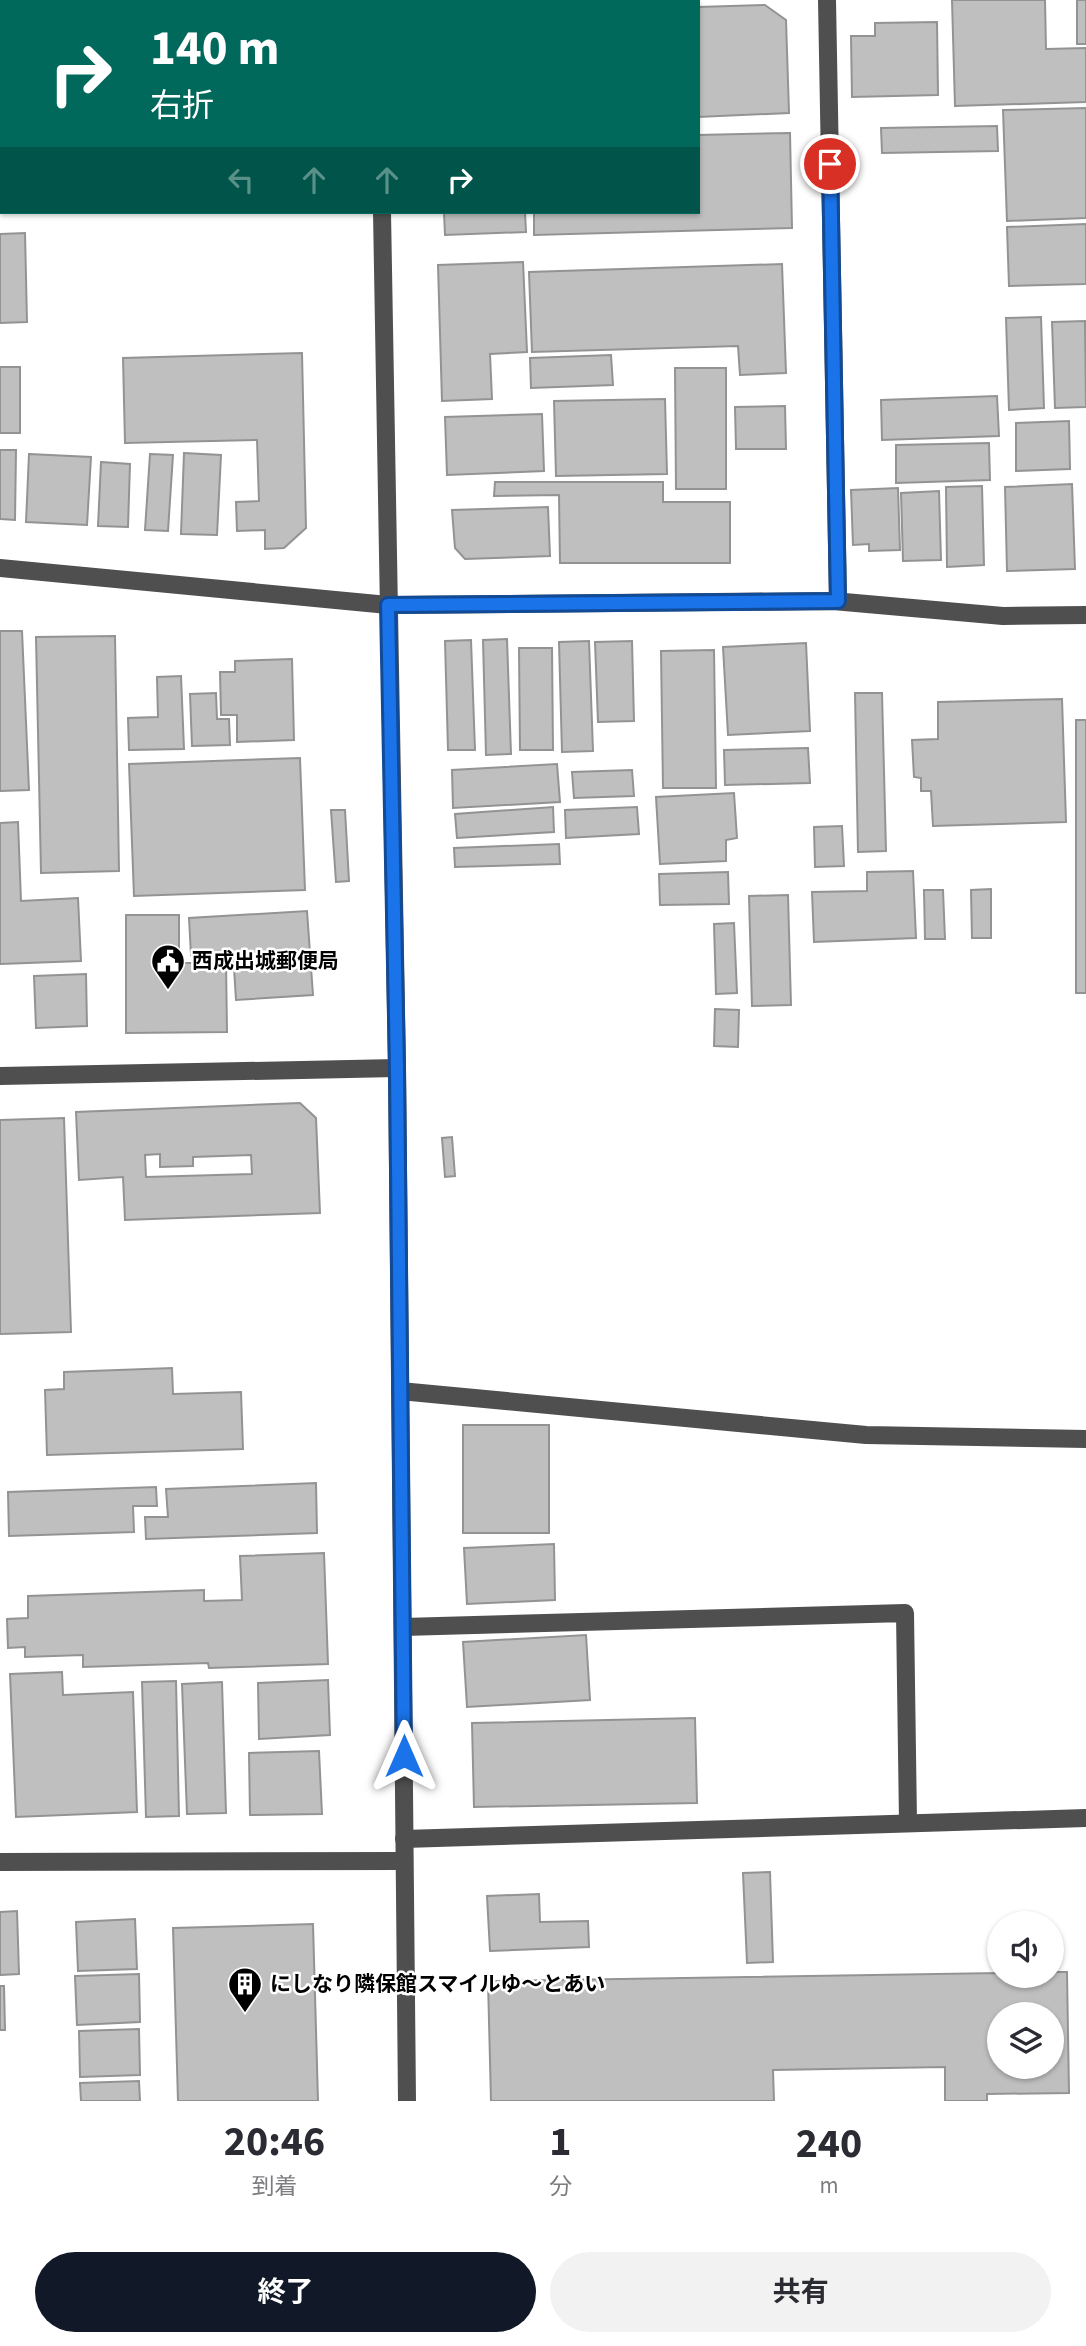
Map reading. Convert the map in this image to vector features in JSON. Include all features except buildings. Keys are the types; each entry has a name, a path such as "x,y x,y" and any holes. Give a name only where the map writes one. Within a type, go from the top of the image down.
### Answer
{"street":[{"path":"827,0 838,601"},
{"path":"382,214 397,1068 407,2101"},
{"path":"0,568 388,605 838,601 1003,616 1086,615"},
{"path":"0,1076 397,1068"},
{"path":"400,1391 866,1435 1086,1439"},
{"path":"403,1627 905,1613 908,1822"},
{"path":"404,1839 1086,1818"},
{"path":"0,1862 404,1861"}],"place":[{"name":"西成出城郵便局","path":"168,991"},
{"name":"にしなり隣保館スマイルゆ～とあい","path":"245,2014"}],"route":[{"path":"404,1756 397,1068 388,605 838,601 830,164"}]}
